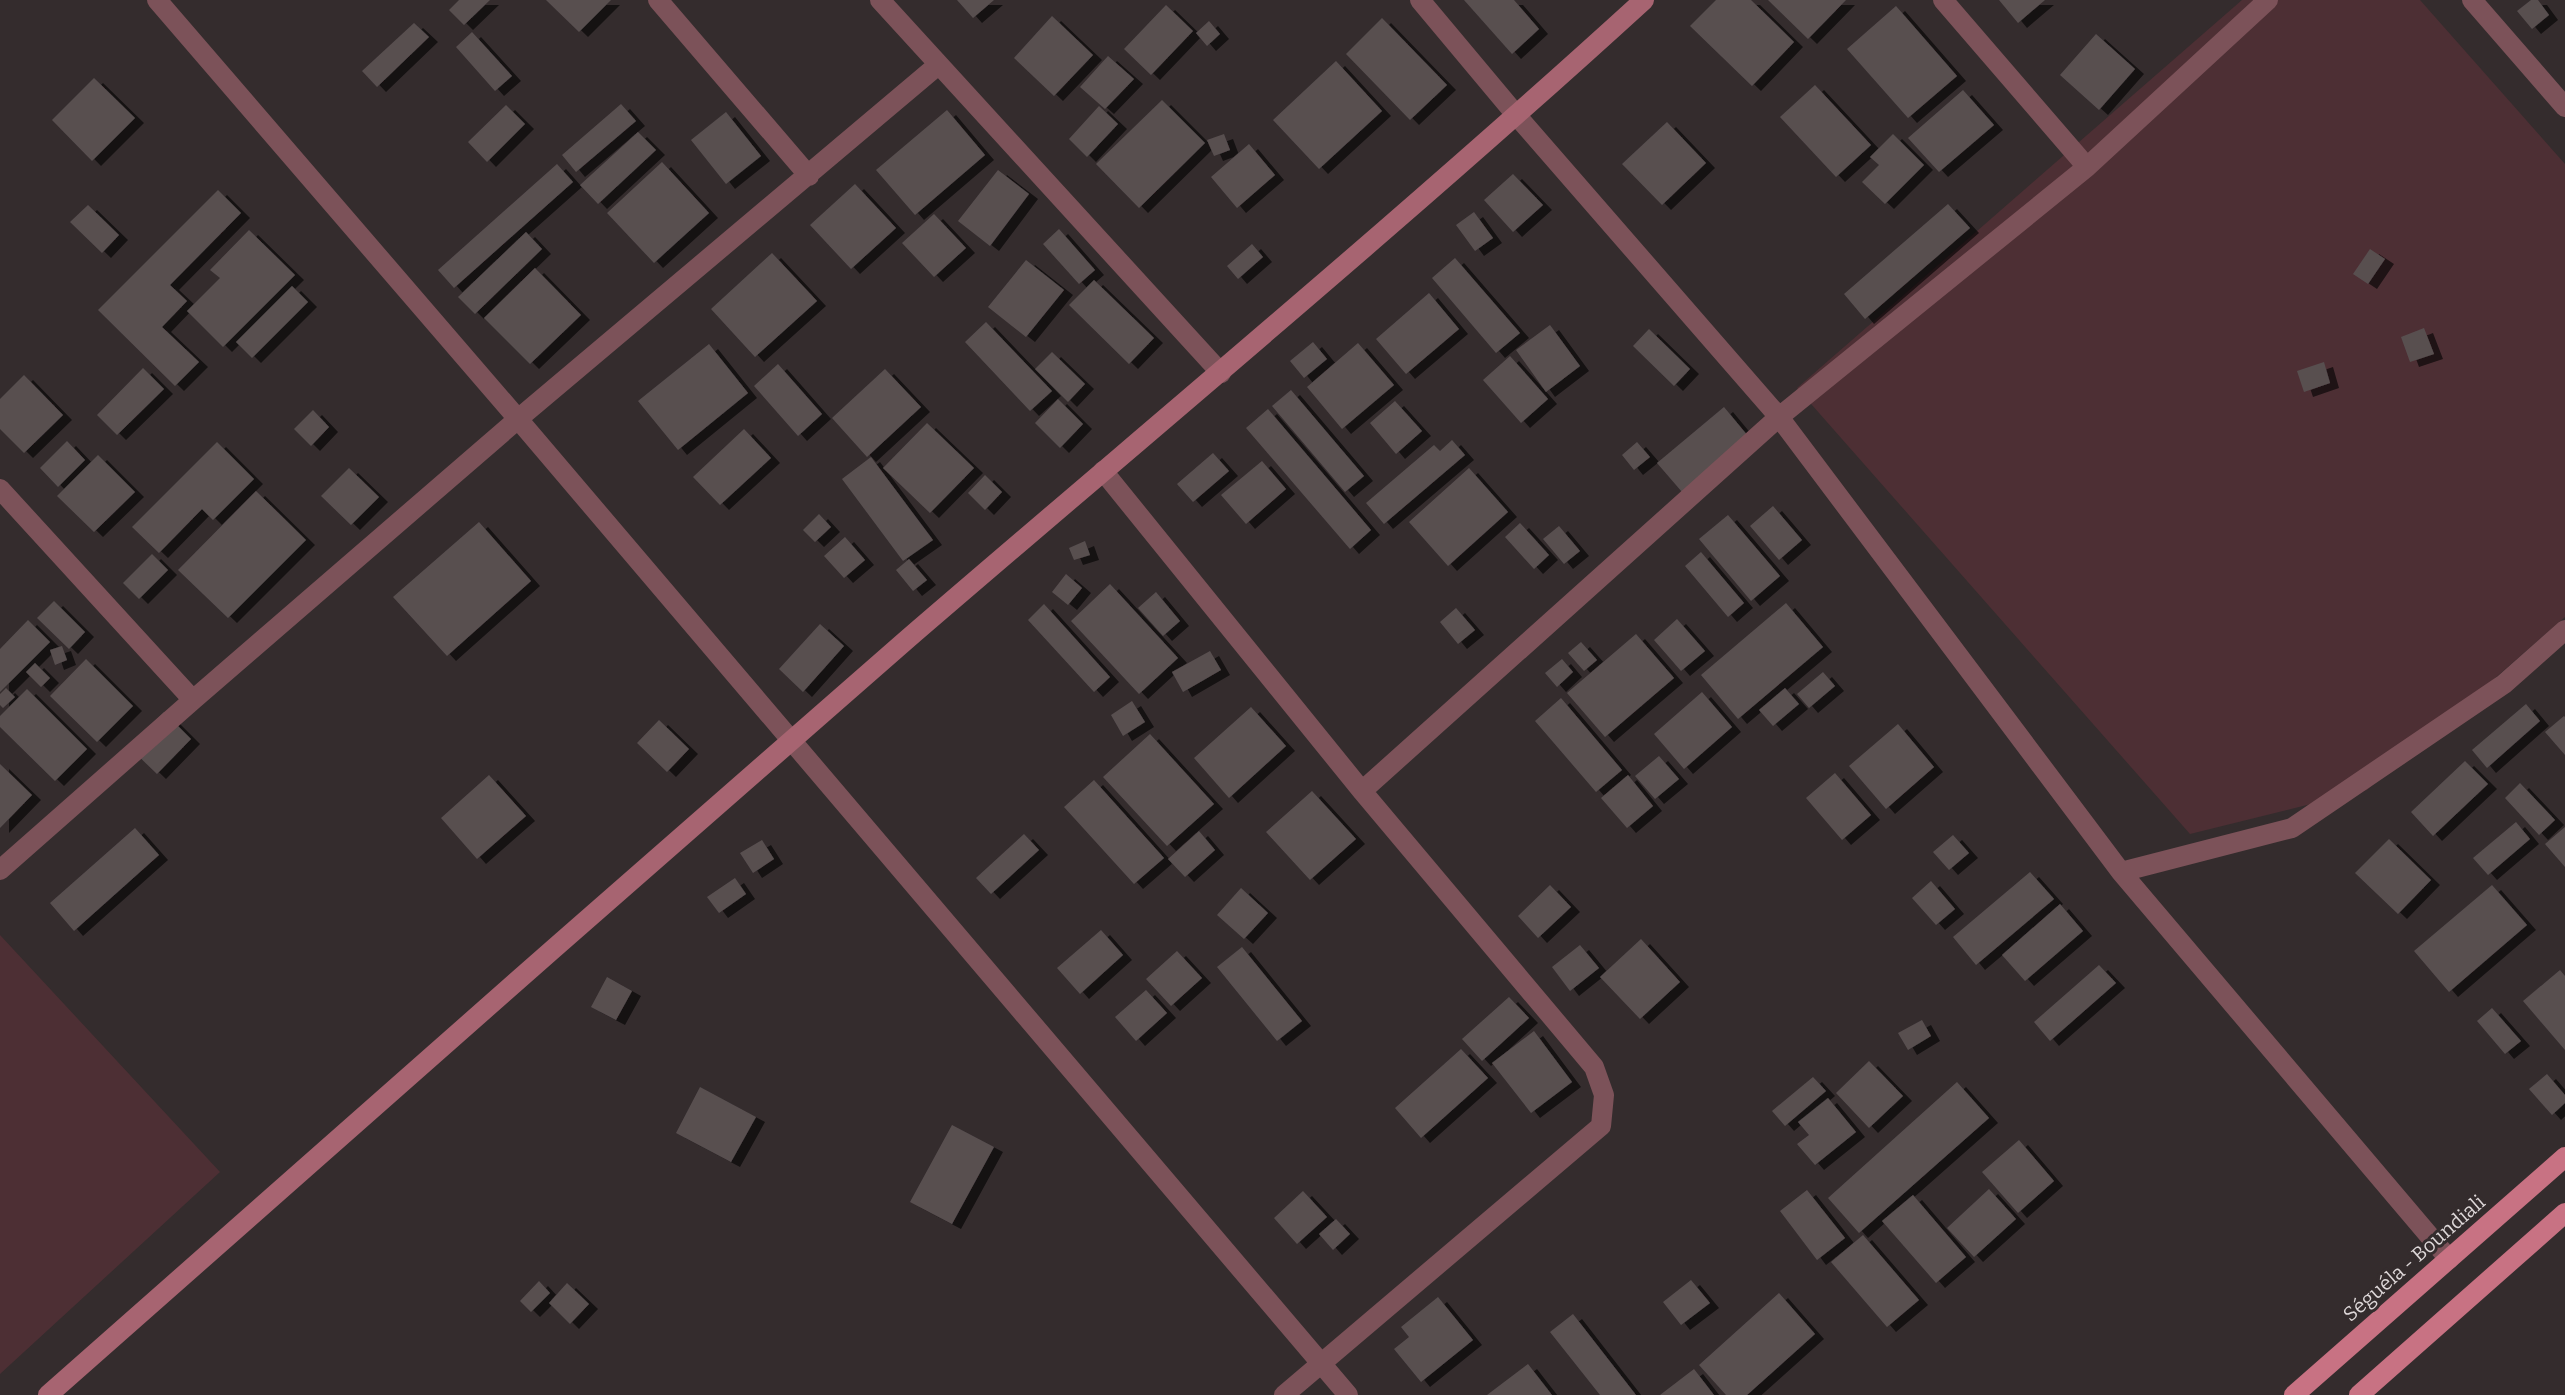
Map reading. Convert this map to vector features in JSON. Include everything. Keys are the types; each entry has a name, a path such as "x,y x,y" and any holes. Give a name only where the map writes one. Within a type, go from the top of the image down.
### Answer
{"main road":[{"name":"Séguéla - Boundiali","path":"2294,1395 2565,1157"},
{"path":"2359,1395 2565,1213"}],"street":[{"path":"157,0 518,419 1348,1395"},
{"path":"658,0 809,176"},
{"path":"880,0 1221,373"},
{"path":"1420,0 1779,417 2121,872 2449,1259"},
{"path":"48,1395 791,740 1221,373 1517,116 1644,0"},
{"path":"1943,0 2087,167"},
{"path":"1362,791 1779,417 2087,167 2268,0"},
{"path":"2472,0 2565,107"},
{"path":"0,870 518,419 938,65"},
{"path":"1103,471 1362,791 1594,1067 1604,1095 1601,1126 1284,1395"},
{"path":"0,489 193,700"},
{"path":"2121,872 2292,828 2504,684 2565,630"}],"shaded area":[{"path":"2242,0 2420,0 2565,164 2565,617 2367,790 2190,834 1797,388"},
{"path":"0,935 220,1172 0,1374"}],"building":[{"path":"459,0 490,0 464,25 449,10"},
{"path":"546,0 611,0 579,32"},
{"path":"957,0 994,0 973,18"},
{"path":"1464,0 1514,0 1539,29 1512,54"},
{"path":"1716,0 1751,0 1794,42 1752,86 1690,26"},
{"path":"1768,0 1846,0 1808,39"},
{"path":"1999,0 2045,0 2018,23"},
{"path":"2531,0 2538,0 2549,15 2532,29 2517,11"},
{"path":"1166,5 1193,31 1151,75 1124,49"},
{"path":"1896,6 1957,76 1908,118 1847,49"},
{"path":"1052,16 1093,55 1054,96 1014,58"},
{"path":"1382,18 1447,85 1410,120 1346,54"},
{"path":"1209,21 1220,34 1207,46 1196,33"},
{"path":"414,23 429,37 377,87 362,71"},
{"path":"472,32 512,76 495,91 456,47"},
{"path":"2096,34 2135,69 2099,110 2060,75"},
{"path":"1108,56 1134,79 1105,109 1080,87"},
{"path":"1336,61 1382,111 1319,169 1273,120"},
{"path":"94,78 135,118 92,161 52,120"},
{"path":"1815,85 1871,145 1836,177 1780,117"},
{"path":"1963,90 1994,125 1939,172 1908,138"},
{"path":"1162,100 1205,143 1139,208 1096,164"},
{"path":"621,104 636,121 576,172 562,155"},
{"path":"506,105 525,124 487,162 468,142"},
{"path":"1099,106 1118,124 1087,157 1069,139"},
{"path":"947,110 985,155 915,215 876,170"},
{"path":"726,112 761,156 726,184 691,140"},
{"path":"1667,122 1706,163 1662,205 1622,164"},
{"path":"638,132 656,150 598,204 580,185"},
{"path":"1224,134 1230,150 1214,156 1207,140"},
{"path":"1893,134 1924,165 1885,204 1862,182 1879,165 1870,157"},
{"path":"1249,144 1275,175 1237,208 1211,177"},
{"path":"662,162 709,213 654,263 607,213"},
{"path":"557,164 573,182 454,288 438,270"},
{"path":"998,170 1029,194 990,246 958,221"},
{"path":"1513,174 1543,205 1513,232 1484,200"},
{"path":"855,184 896,228 851,269 810,225"},
{"path":"218,190 241,213 170,285 187,301 162,327 199,362 175,386 98,310"},
{"path":"1948,204 1970,228 1865,319 1844,294"},
{"path":"88,205 119,235 102,253 70,222"},
{"path":"1474,212 1493,238 1475,251 1456,225"},
{"path":"934,214 966,248 934,277 902,243"},
{"path":"1059,229 1095,270 1079,284 1043,244"},
{"path":"249,230 295,275 223,347 187,311 220,278 210,270"},
{"path":"526,232 542,249 475,314 458,297"},
{"path":"1252,244 1263,257 1238,279 1227,266"},
{"path":"2370,249 2385,259 2368,284 2353,274"},
{"path":"772,253 817,301 755,357 711,309"},
{"path":"1455,258 1520,333 1496,353 1432,278"},
{"path":"1026,260 1064,290 1026,337 988,307"},
{"path":"535,268 581,315 530,364 484,318"},
{"path":"1094,280 1154,338 1129,364 1069,305"},
{"path":"292,286 308,302 252,358 236,342"},
{"path":"1429,293 1459,329 1406,374 1376,339"},
{"path":"986,322 1052,391 1030,411 965,342"},
{"path":"1550,325 1580,366 1546,392 1516,350"},
{"path":"2424,328 2434,354 2410,362 2401,337"},
{"path":"1649,329 1690,369 1674,386 1633,346"},
{"path":"1313,342 1327,359 1304,378 1290,361"},
{"path":"1358,343 1394,385 1342,429 1307,387"},
{"path":"709,344 748,393 678,450 638,401"},
{"path":"1052,352 1085,384 1068,402 1035,369"},
{"path":"1510,356 1548,399 1521,423 1483,380"},
{"path":"2324,362 2330,383 2304,392 2297,371"},
{"path":"778,364 822,414 798,436 754,386"},
{"path":"143,368 164,389 117,435 97,415"},
{"path":"885,369 921,407 867,457 832,418"},
{"path":"24,375 63,415 24,453 0,429 0,399"},
{"path":"1291,390 1364,476 1345,492 1272,406"},
{"path":"1058,399 1083,424 1060,448 1035,423"},
{"path":"1395,401 1422,431 1396,454 1370,423"},
{"path":"1724,407 1748,436 1682,492 1657,463"},
{"path":"1268,409 1371,530 1350,549 1246,428"},
{"path":"313,410 329,427 311,446 294,429"},
{"path":"927,423 974,468 930,513 883,468"},
{"path":"744,429 771,458 720,505 693,477"},
{"path":"1452,440 1465,455 1384,524 1366,503 1434,445 1440,451"},
{"path":"67,441 85,460 58,487 40,468"},
{"path":"217,442 254,479 213,520 202,509 159,553 132,527"},
{"path":"1637,442 1650,457 1634,470 1622,455"},
{"path":"1213,453 1229,471 1193,502 1177,484"},
{"path":"98,455 135,492 94,532 57,496"},
{"path":"871,457 933,540 903,561 842,479"},
{"path":"1262,461 1286,489 1246,524 1221,495"},
{"path":"349,468 379,497 351,525 321,496"},
{"path":"1469,468 1508,512 1448,566 1409,522"},
{"path":"985,475 1002,492 985,510 968,493"},
{"path":"256,491 306,540 228,618 178,570"},
{"path":"1773,506 1802,540 1779,560 1750,526"},
{"path":"819,514 831,527 815,542 803,530"},
{"path":"1728,515 1780,576 1751,601 1699,539"},
{"path":"479,522 531,581 447,656 393,597"},
{"path":"1520,523 1549,555 1534,569 1505,537"},
{"path":"1559,526 1580,551 1564,564 1543,539"},
{"path":"845,537 865,560 844,578 824,556"},
{"path":"1085,541 1090,555 1074,560 1069,548"},
{"path":"1701,552 1744,603 1728,617 1685,566"},
{"path":"152,554 168,570 139,599 123,583"},
{"path":"909,559 927,580 913,591 896,570"},
{"path":"1066,574 1082,588 1068,605 1052,592"},
{"path":"1110,584 1178,658 1139,694 1071,621"},
{"path":"1156,592 1180,621 1163,636 1138,608"},
{"path":"54,601 85,632 69,649 37,618"},
{"path":"1786,603 1823,647 1738,719 1701,675"},
{"path":"1044,604 1110,677 1094,692 1028,620"},
{"path":"1456,608 1475,630 1458,644 1440,622"},
{"path":"1677,619 1705,651 1681,671 1654,640"},
{"path":"28,620 50,642 0,692 0,649"},
{"path":"820,624 844,646 803,692 779,669"},
{"path":"1636,634 1674,678 1605,737 1567,693"},
{"path":"1581,642 1597,660 1584,671 1568,653"},
{"path":"62,646 67,660 55,665 50,650"},
{"path":"1210,651 1221,670 1183,692 1172,672"},
{"path":"86,659 133,706 97,742 50,696"},
{"path":"1562,659 1573,672 1557,687 1545,673"},
{"path":"35,663 50,678 41,687 26,672"},
{"path":"1823,672 1835,686 1809,708 1797,694"},
{"path":"6,688 15,697 3,708 0,694"},
{"path":"1785,688 1799,704 1773,726 1759,710"},
{"path":"27,689 87,749 55,781 0,727 0,716"},
{"path":"1702,692 1732,727 1684,769 1654,734"},
{"path":"1561,698 1622,770 1596,792 1535,721"},
{"path":"1132,701 1145,722 1123,736 1111,715"},
{"path":"2526,704 2540,721 2487,768 2472,750"},
{"path":"1251,707 1286,746 1229,798 1194,758"},
{"path":"164,712 191,739 157,774 129,747"},
{"path":"2565,717 2565,755 2545,732"},
{"path":"659,720 689,749 667,772 637,743"},
{"path":"1898,724 1934,767 1886,809 1849,766"},
{"path":"1150,734 1214,804 1167,846 1103,777"},
{"path":"1659,756 1679,779 1655,799 1635,776"},
{"path":"2465,761 2488,784 2433,836 2411,812"},
{"path":"0,764 32,795 0,828"},
{"path":"1835,773 1871,815 1842,840 1806,798"},
{"path":"489,775 526,816 477,859 441,818"},
{"path":"1628,775 1653,806 1627,828 1601,798"},
{"path":"1094,780 1164,858 1134,884 1064,807"},
{"path":"2520,783 2555,820 2539,835 2505,798"},
{"path":"1312,791 1356,839 1310,880 1266,832"},
{"path":"2516,822 2530,839 2488,875 2473,858"},
{"path":"2565,827 2565,867 2545,844"},
{"path":"135,828 159,855 74,931 50,903"},
{"path":"1199,831 1215,850 1185,877 1168,859"},
{"path":"1024,834 1039,850 991,894 976,878"},
{"path":"1953,835 1969,853 1949,870 1933,852"},
{"path":"2389,839 2431,880 2398,914 2355,873"},
{"path":"762,840 774,859 753,873 740,853"},
{"path":"2030,872 2054,899 1976,965 1953,937"},
{"path":"735,878 746,894 719,913 707,897"},
{"path":"1931,881 1955,909 1936,925 1912,898"},
{"path":"1550,885 1571,907 1538,938 1518,916"},
{"path":"2492,885 2527,925 2449,992 2414,951"},
{"path":"1241,888 1268,913 1244,939 1217,915"},
{"path":"2060,904 2083,931 2025,981 2002,955"},
{"path":"1101,930 1123,955 1080,994 1057,968"},
{"path":"1641,939 1680,982 1640,1019 1600,977"},
{"path":"1580,945 1599,968 1570,991 1552,967"},
{"path":"1242,947 1302,1021 1277,1041 1217,967"},
{"path":"1177,951 1202,978 1171,1006 1146,979"},
{"path":"2099,965 2116,983 2050,1041 2034,1022"},
{"path":"2560,970 2565,976 2565,1050 2523,1001"},
{"path":"607,977 632,991 616,1020 591,1007"},
{"path":"1146,990 1167,1013 1136,1041 1115,1017"},
{"path":"1509,997 1529,1018 1482,1061 1462,1039"},
{"path":"2492,1008 2521,1041 2505,1054 2477,1021"},
{"path":"1922,1020 1931,1036 1908,1050 1898,1033"},
{"path":"1534,1031 1572,1082 1531,1113 1492,1063"},
{"path":"1461,1049 1488,1078 1421,1138 1395,1108"},
{"path":"1869,1061 1903,1096 1869,1128 1836,1093"},
{"path":"2547,1074 2565,1095 2565,1103 2552,1115 2529,1089"},
{"path":"1813,1077 1826,1091 1785,1126 1772,1111"},
{"path":"1957,1082 1989,1118 1859,1233 1828,1198"},
{"path":"700,1087 756,1117 731,1162 676,1133"},
{"path":"1828,1098 1856,1132 1815,1165 1797,1144 1809,1135 1798,1122"},
{"path":"952,1125 994,1147 952,1224 910,1202"},
{"path":"2019,1140 2054,1181 2018,1213 1982,1172"},
{"path":"1989,1189 2016,1219 1974,1257 1947,1228"},
{"path":"1807,1190 1845,1238 1817,1260 1780,1211"},
{"path":"1303,1191 1327,1217 1297,1244 1274,1218"},
{"path":"1913,1195 1966,1257 1936,1283 1882,1221"},
{"path":"1336,1219 1350,1234 1333,1250 1319,1234"},
{"path":"1863,1235 1919,1300 1887,1327 1831,1262"},
{"path":"1691,1280 1710,1303 1681,1325 1663,1302"},
{"path":"539,1281 550,1293 531,1312 520,1301"},
{"path":"567,1283 589,1304 570,1324 549,1303"},
{"path":"1779,1293 1815,1334 1747,1395 1726,1395 1699,1365"},
{"path":"1438,1297 1473,1340 1421,1382 1394,1349 1409,1337 1401,1327"},
{"path":"1573,1314 1636,1395 1600,1395 1550,1332"},
{"path":"1528,1364 1552,1395 1487,1395"},
{"path":"1694,1369 1714,1395 1660,1395"}]}
